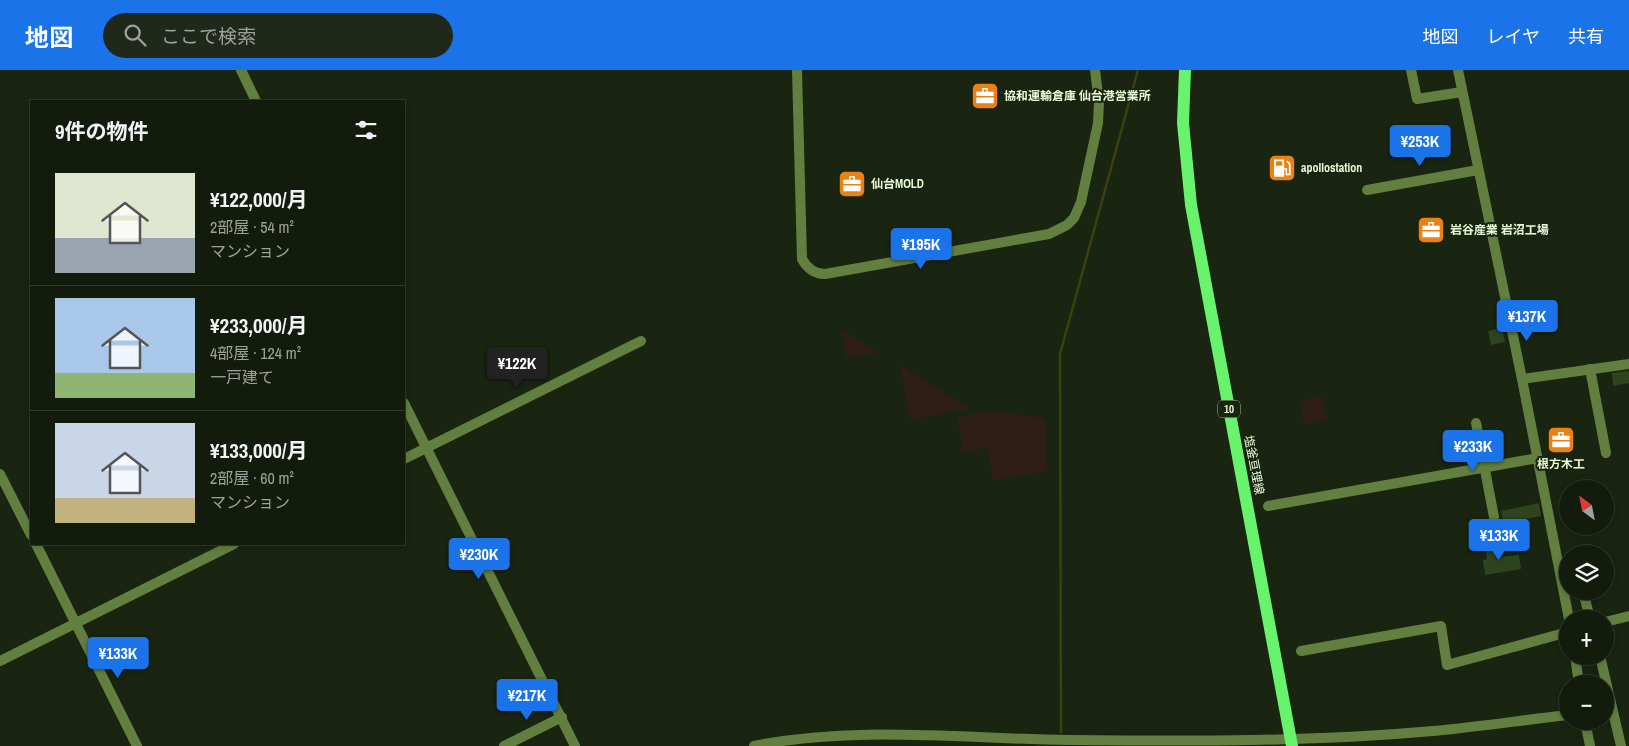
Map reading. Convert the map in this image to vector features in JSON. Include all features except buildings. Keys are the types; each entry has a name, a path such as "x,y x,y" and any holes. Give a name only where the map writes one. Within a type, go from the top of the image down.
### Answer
{"main road":[{"name":"塩釜亘理線","path":"1185,70 1182,123 1191,205 1291,742"}],"street":[{"path":"242,70 256,100"},
{"path":"797,70 802,259 810,269 818,274 1049,234 1067,226 1078,212 1094,146 1099,102 1095,70"},
{"path":"1411,70 1417,98 1462,92"},
{"path":"1458,70 1538,458 1559,545"},
{"path":"1367,190 1478,170"},
{"path":"405,458 641,341"},
{"path":"1522,379 1629,364"},
{"path":"1590,369 1606,453"},
{"path":"405,405 575,746"},
{"path":"1476,422 1494,517"},
{"path":"1268,506 1538,458"},
{"path":"0,474 30,533"},
{"path":"37,545 137,746"},
{"path":"0,661 232,545"},
{"path":"1614,620 1629,616"},
{"path":"1301,651 1441,626 1447,664 1559,634"},
{"path":"1602,665 1622,746"},
{"path":"754,746 818,736 860,735 1068,740 1291,742 1432,731 1559,716"},
{"path":"504,746 562,718"},
{"path":"1587,730 1590,746"}],"shaded area":[{"path":"842,330 878,352 846,358"},
{"path":"900,365 970,409 909,420"},
{"path":"1322,395 1327,420 1304,424 1300,401"},
{"path":"990,411 1046,418 1047,471 993,481 987,448 963,452 957,417"}],"waterway":[{"path":"1061,732 1060,354 1138,70"}],"place":[{"name":"協和運輸倉庫 仙台港営業所","path":"985,96"},
{"name":"apollostation","path":"1282,168"},
{"name":"仙台MOLD","path":"852,184"},
{"name":"岩谷産業 岩沼工場","path":"1431,230"},
{"name":"根方木工","path":"1561,440"}]}
